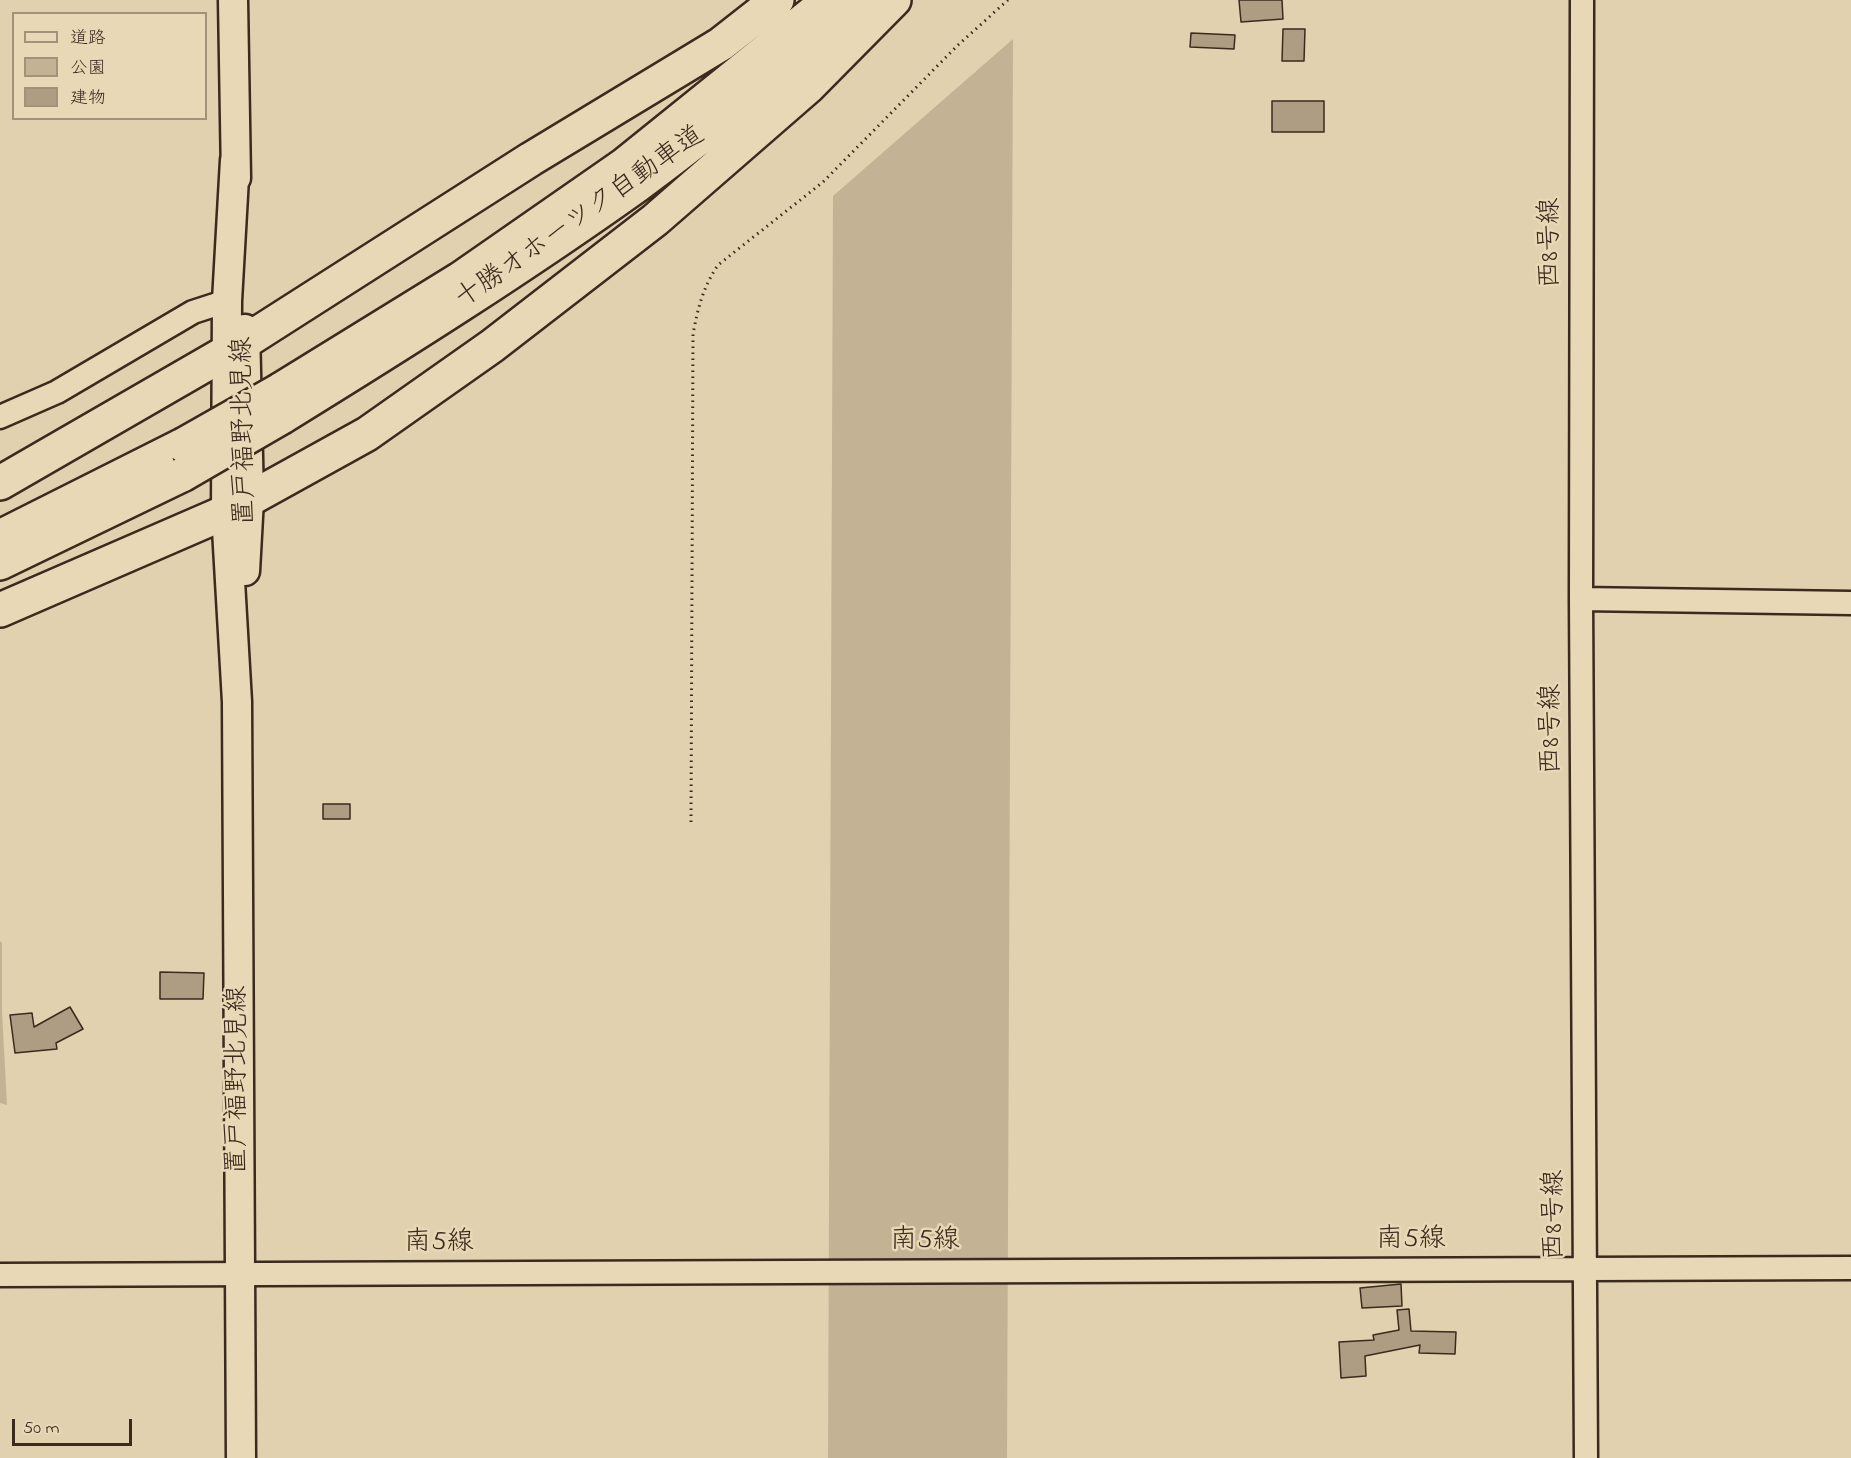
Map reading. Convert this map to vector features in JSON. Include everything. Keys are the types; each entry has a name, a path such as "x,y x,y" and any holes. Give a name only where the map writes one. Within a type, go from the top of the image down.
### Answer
{"highway":[{"path":"0,483 236,347 531,159 722,45 777,0"},
{"name":"十勝オホーツク自動車道","path":"281,404 624,165 776,45 829,0"},
{"name":"十勝オホーツク自動車道","path":"281,404 473,298 637,185 792,64 866,0"},
{"path":"0,610 238,506 367,434 492,346 637,234 809,86 894,0"},
{"path":"0,563 281,404"},
{"path":"0,537 182,460"}],"main road":[{"name":"置戸福野北見線","path":"233,0 238,506 237,702 242,1458"},
{"name":"置戸福野北見線","path":"235,160 227,301 236,347"}],"street":[{"name":"西8号線","path":"1582,0 1581,599 1586,1458"},
{"path":"0,417 57,392 193,312 227,301"},
{"path":"1581,599 1851,603"},
{"name":"南5線","path":"0,1275 1851,1269"}],"path":[{"path":"691,822 693,334 699,300 706,282 718,265 823,182 958,45 1008,0"}],"green space":[{"path":"1013,39 1007,1458 828,1458 833,196"},
{"path":"0,941 2,943 2,1012 7,1105 0,1103"}],"building":[{"path":"1239,0 1282,0 1283,19 1241,22"},
{"path":"1283,29 1305,29 1304,61 1282,61"},
{"path":"1191,33 1235,35 1234,49 1190,47"},
{"path":"1272,101 1324,101 1324,132 1272,132"},
{"path":"323,804 350,804 350,819 323,819"},
{"path":"160,972 204,973 203,999 160,999"},
{"path":"70,1007 83,1029 56,1043 57,1049 15,1053 10,1015 32,1013 34,1027"},
{"path":"1401,1284 1402,1306 1362,1308 1360,1288"},
{"path":"1409,1309 1411,1331 1456,1332 1455,1354 1419,1353 1420,1345 1365,1356 1366,1376 1341,1378 1339,1342 1374,1340 1373,1335 1399,1330 1397,1310"}]}
